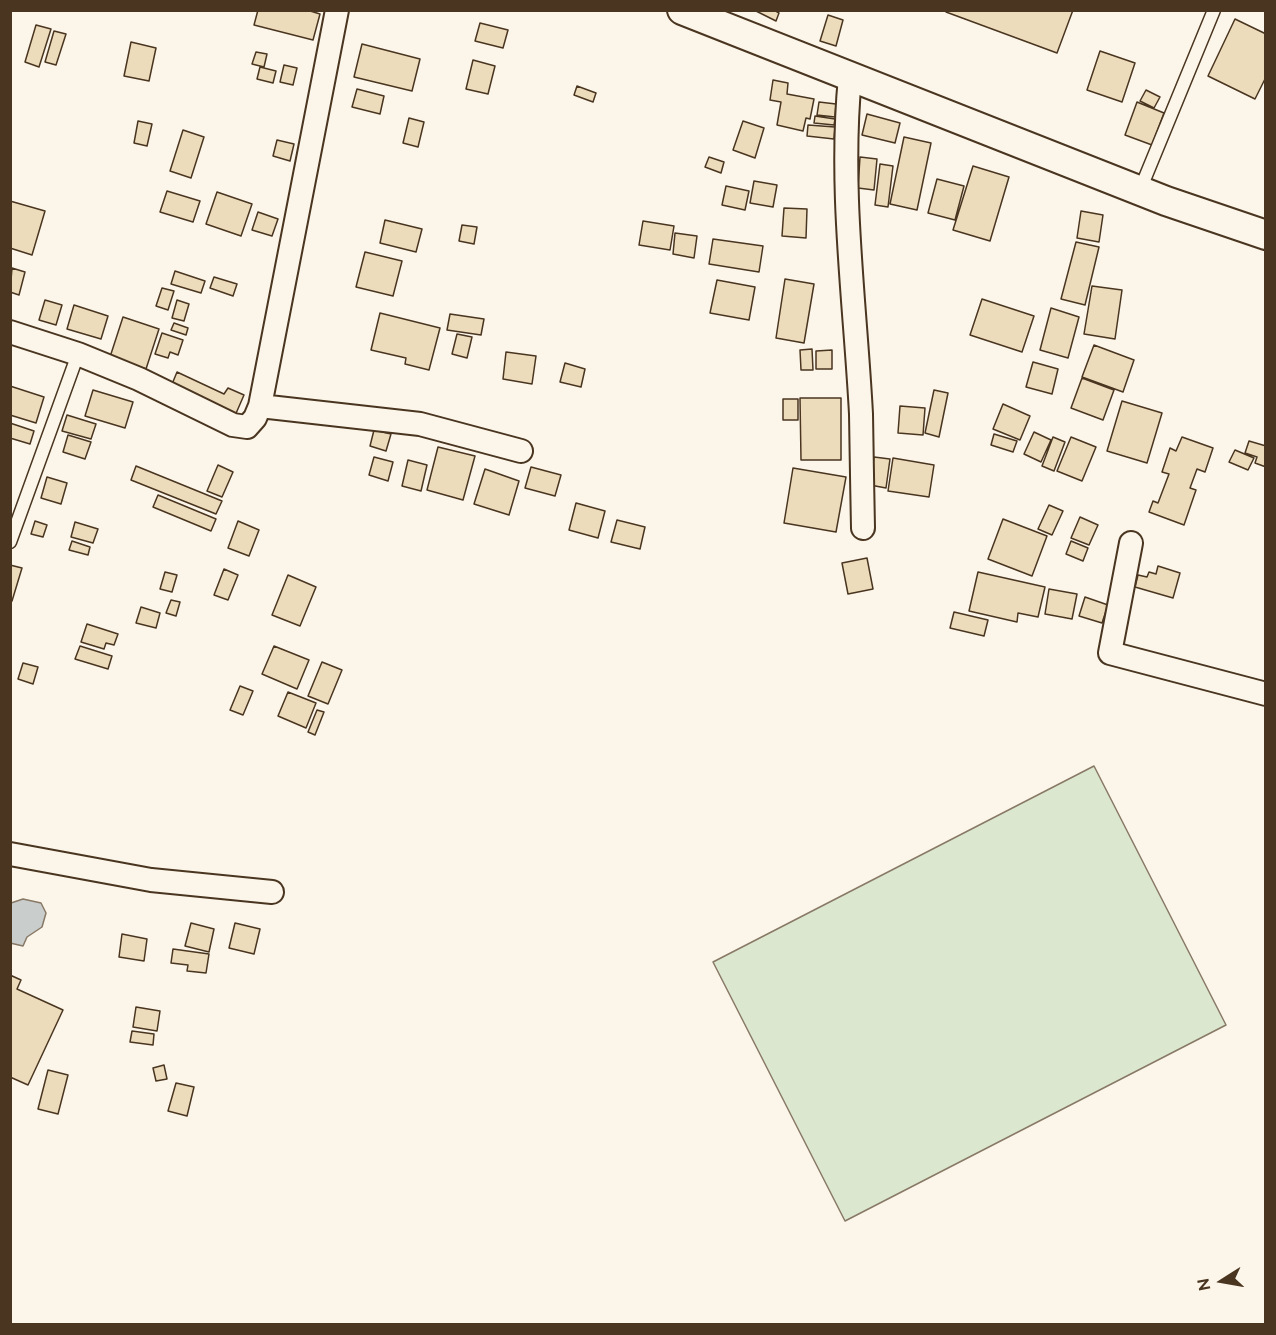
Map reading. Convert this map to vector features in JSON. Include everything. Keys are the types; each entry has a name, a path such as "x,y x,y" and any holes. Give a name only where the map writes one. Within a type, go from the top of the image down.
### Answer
{"street":[{"path":"10,332 78,354 139,379 233,425 247,427 255,418 260,406 338,10"},
{"path":"684,11 1140,190 1266,235"},
{"path":"850,77 846,120 848,243 861,414 863,528"},
{"path":"260,406 420,424 522,451"},
{"path":"1131,543 1110,653 1266,694"},
{"path":"10,854 152,880 272,892"}],"lane":[{"path":"1140,190 1214,10"},
{"path":"10,542 78,354"}],"green space":[{"path":"1094,766 1226,1025 845,1221 713,962"}],"shaded area":[{"path":"23,899 41,903 46,913 42,927 27,937 23,946 10,943 11,903"}],"building":[{"path":"258,10 307,10 320,14 313,40 254,25"},
{"path":"754,10 774,10 779,13 776,21"},
{"path":"947,10 1073,10 1057,53 946,12"},
{"path":"828,15 843,20 836,46 820,41"},
{"path":"1235,19 1266,34 1266,77 1255,99 1208,76"},
{"path":"480,23 508,30 503,48 475,41"},
{"path":"36,25 51,29 39,67 25,62"},
{"path":"54,31 66,34 56,65 45,62"},
{"path":"131,42 156,48 149,81 124,76"},
{"path":"362,44 420,59 412,91 354,77"},
{"path":"1100,51 1135,63 1122,102 1087,90"},
{"path":"256,52 267,54 264,67 252,64"},
{"path":"473,60 495,66 488,94 466,89"},
{"path":"284,65 297,68 293,85 280,82"},
{"path":"260,67 276,71 273,83 257,79"},
{"path":"773,80 788,83 787,94 814,99 810,119 806,118 803,131 777,125 781,102 770,100"},
{"path":"577,86 596,93 593,102 574,95"},
{"path":"357,89 384,96 380,114 352,107"},
{"path":"1146,90 1160,97 1154,108 1140,101"},
{"path":"819,102 836,104 835,117 817,115"},
{"path":"1137,102 1164,113 1152,145 1125,135"},
{"path":"867,114 900,123 895,143 862,135"},
{"path":"815,116 835,119 834,125 814,123"},
{"path":"409,118 424,122 418,147 403,143"},
{"path":"138,121 152,124 147,146 134,143"},
{"path":"743,121 764,128 755,158 733,150"},
{"path":"808,125 835,127 834,139 807,136"},
{"path":"183,130 204,137 191,178 170,171"},
{"path":"904,137 931,143 917,210 890,204"},
{"path":"277,140 294,144 290,161 273,156"},
{"path":"709,157 724,162 721,173 705,167"},
{"path":"860,157 877,159 874,190 858,188"},
{"path":"880,164 893,166 888,207 875,205"},
{"path":"973,166 1009,177 990,241 953,230"},
{"path":"937,179 964,186 955,220 928,213"},
{"path":"754,181 777,185 773,207 750,203"},
{"path":"726,186 749,191 745,210 722,205"},
{"path":"167,191 200,201 193,222 160,212"},
{"path":"217,192 252,204 241,236 206,224"},
{"path":"10,201 45,211 32,255 10,248"},
{"path":"784,208 807,209 806,238 782,236"},
{"path":"1081,211 1103,215 1099,242 1077,238"},
{"path":"258,212 278,219 272,236 252,230"},
{"path":"385,220 422,229 416,252 380,243"},
{"path":"643,221 674,226 670,250 639,245"},
{"path":"462,225 477,227 474,244 459,241"},
{"path":"675,233 697,236 694,258 673,254"},
{"path":"713,239 763,246 759,272 709,264"},
{"path":"1076,242 1099,247 1085,305 1061,299"},
{"path":"365,252 402,261 393,296 356,287"},
{"path":"12,268 25,272 19,295 10,292"},
{"path":"175,271 205,281 201,293 171,284"},
{"path":"214,277 237,284 233,296 210,288"},
{"path":"785,279 814,284 804,343 776,338"},
{"path":"717,280 755,287 749,320 710,313"},
{"path":"1092,286 1122,290 1115,339 1084,334"},
{"path":"162,288 174,291 168,310 156,306"},
{"path":"982,299 1034,316 1022,352 970,335"},
{"path":"45,300 62,305 56,325 39,320"},
{"path":"177,300 189,304 184,321 172,318"},
{"path":"74,305 108,316 101,339 67,329"},
{"path":"1051,308 1079,317 1068,358 1040,350"},
{"path":"380,313 440,328 429,370 405,364 406,358 371,350"},
{"path":"450,314 484,319 481,335 447,330"},
{"path":"123,317 159,329 146,369 110,357"},
{"path":"174,323 188,328 186,335 171,330"},
{"path":"162,333 183,340 178,355 170,352 168,358 155,354"},
{"path":"457,334 472,337 467,358 452,354"},
{"path":"1094,345 1134,360 1123,392 1082,377"},
{"path":"812,349 813,370 801,370 800,350"},
{"path":"832,350 832,369 816,369 816,351"},
{"path":"506,352 536,356 532,384 503,379"},
{"path":"1033,362 1058,369 1052,394 1026,387"},
{"path":"565,363 585,369 581,387 560,382"},
{"path":"177,372 224,394 228,388 244,395 234,418 170,389"},
{"path":"1082,378 1114,390 1103,420 1071,408"},
{"path":"10,386 44,397 36,423 10,415"},
{"path":"93,390 133,402 125,428 85,416"},
{"path":"934,390 948,393 939,437 925,433"},
{"path":"800,398 841,398 841,460 801,460"},
{"path":"783,399 798,399 798,420 783,420"},
{"path":"1122,401 1162,413 1147,463 1107,451"},
{"path":"1003,404 1030,416 1020,440 993,429"},
{"path":"900,406 925,408 923,435 898,433"},
{"path":"67,415 96,424 91,439 62,431"},
{"path":"10,423 34,431 30,444 10,438"},
{"path":"374,430 391,434 386,451 370,446"},
{"path":"1034,432 1051,440 1041,462 1024,454"},
{"path":"994,434 1017,441 1013,452 991,445"},
{"path":"68,435 91,442 85,459 63,452"},
{"path":"1053,437 1065,442 1054,471 1042,466"},
{"path":"1071,437 1096,447 1082,481 1057,471"},
{"path":"1182,437 1213,448 1205,472 1197,469 1190,488 1196,490 1184,525 1149,512 1153,501 1158,503 1169,474 1162,472 1170,448 1176,451"},
{"path":"1249,441 1266,446 1266,467 1255,463 1257,457 1245,453"},
{"path":"438,447 475,456 463,500 427,490"},
{"path":"1235,450 1254,458 1248,470 1229,462"},
{"path":"374,457 393,462 388,481 369,475"},
{"path":"874,457 890,459 886,488 870,485"},
{"path":"893,458 934,465 929,497 888,491"},
{"path":"408,460 427,465 421,491 402,486"},
{"path":"218,465 233,472 222,497 207,491"},
{"path":"136,466 222,501 216,514 131,480"},
{"path":"531,467 561,475 555,496 525,488"},
{"path":"793,468 846,477 836,532 784,523"},
{"path":"485,469 519,481 509,515 474,504"},
{"path":"47,477 67,483 61,504 41,498"},
{"path":"158,495 216,519 211,531 153,507"},
{"path":"576,503 605,511 598,538 569,530"},
{"path":"1049,505 1063,511 1052,535 1038,529"},
{"path":"1080,517 1098,525 1089,545 1071,538"},
{"path":"1003,519 1047,536 1032,576 988,559"},
{"path":"617,520 645,527 640,549 611,542"},
{"path":"35,521 47,525 43,537 31,534"},
{"path":"238,521 259,530 249,556 228,548"},
{"path":"75,522 98,529 93,543 71,537"},
{"path":"72,541 90,547 88,555 69,550"},
{"path":"1071,541 1088,548 1083,561 1066,554"},
{"path":"867,558 873,589 848,594 842,563"},
{"path":"10,565 22,568 12,601 10,600"},
{"path":"1158,566 1180,573 1173,598 1135,587 1138,575 1147,577 1149,572 1156,574"},
{"path":"224,569 238,575 228,600 214,595"},
{"path":"165,572 177,575 172,592 160,589"},
{"path":"978,572 1045,587 1038,617 1018,613 1017,622 969,611"},
{"path":"288,575 316,587 300,626 272,615"},
{"path":"1049,589 1077,594 1072,619 1045,614"},
{"path":"1085,597 1108,605 1102,623 1079,616"},
{"path":"171,600 180,602 176,616 166,613"},
{"path":"141,607 160,613 156,628 136,623"},
{"path":"954,612 988,620 984,636 950,628"},
{"path":"87,624 118,634 114,645 106,643 104,649 81,642"},
{"path":"80,646 112,656 108,669 75,659"},
{"path":"274,646 309,660 297,689 262,674"},
{"path":"322,662 342,670 328,704 308,696"},
{"path":"23,663 38,667 33,684 18,679"},
{"path":"240,686 253,691 243,715 230,710"},
{"path":"288,692 316,703 306,728 278,716"},
{"path":"317,710 324,712 315,735 308,732"},
{"path":"191,923 214,929 209,952 185,946"},
{"path":"235,923 260,929 254,954 229,948"},
{"path":"122,934 147,939 144,961 119,957"},
{"path":"173,949 209,954 206,973 187,971 188,965 171,963"},
{"path":"10,975 21,980 17,989 63,1010 28,1085 10,1077"},
{"path":"136,1007 160,1011 157,1031 133,1027"},
{"path":"132,1031 154,1034 153,1045 130,1042"},
{"path":"164,1065 167,1079 156,1081 153,1068"},
{"path":"48,1070 68,1075 58,1114 38,1109"},
{"path":"176,1083 194,1087 187,1116 168,1111"}]}
